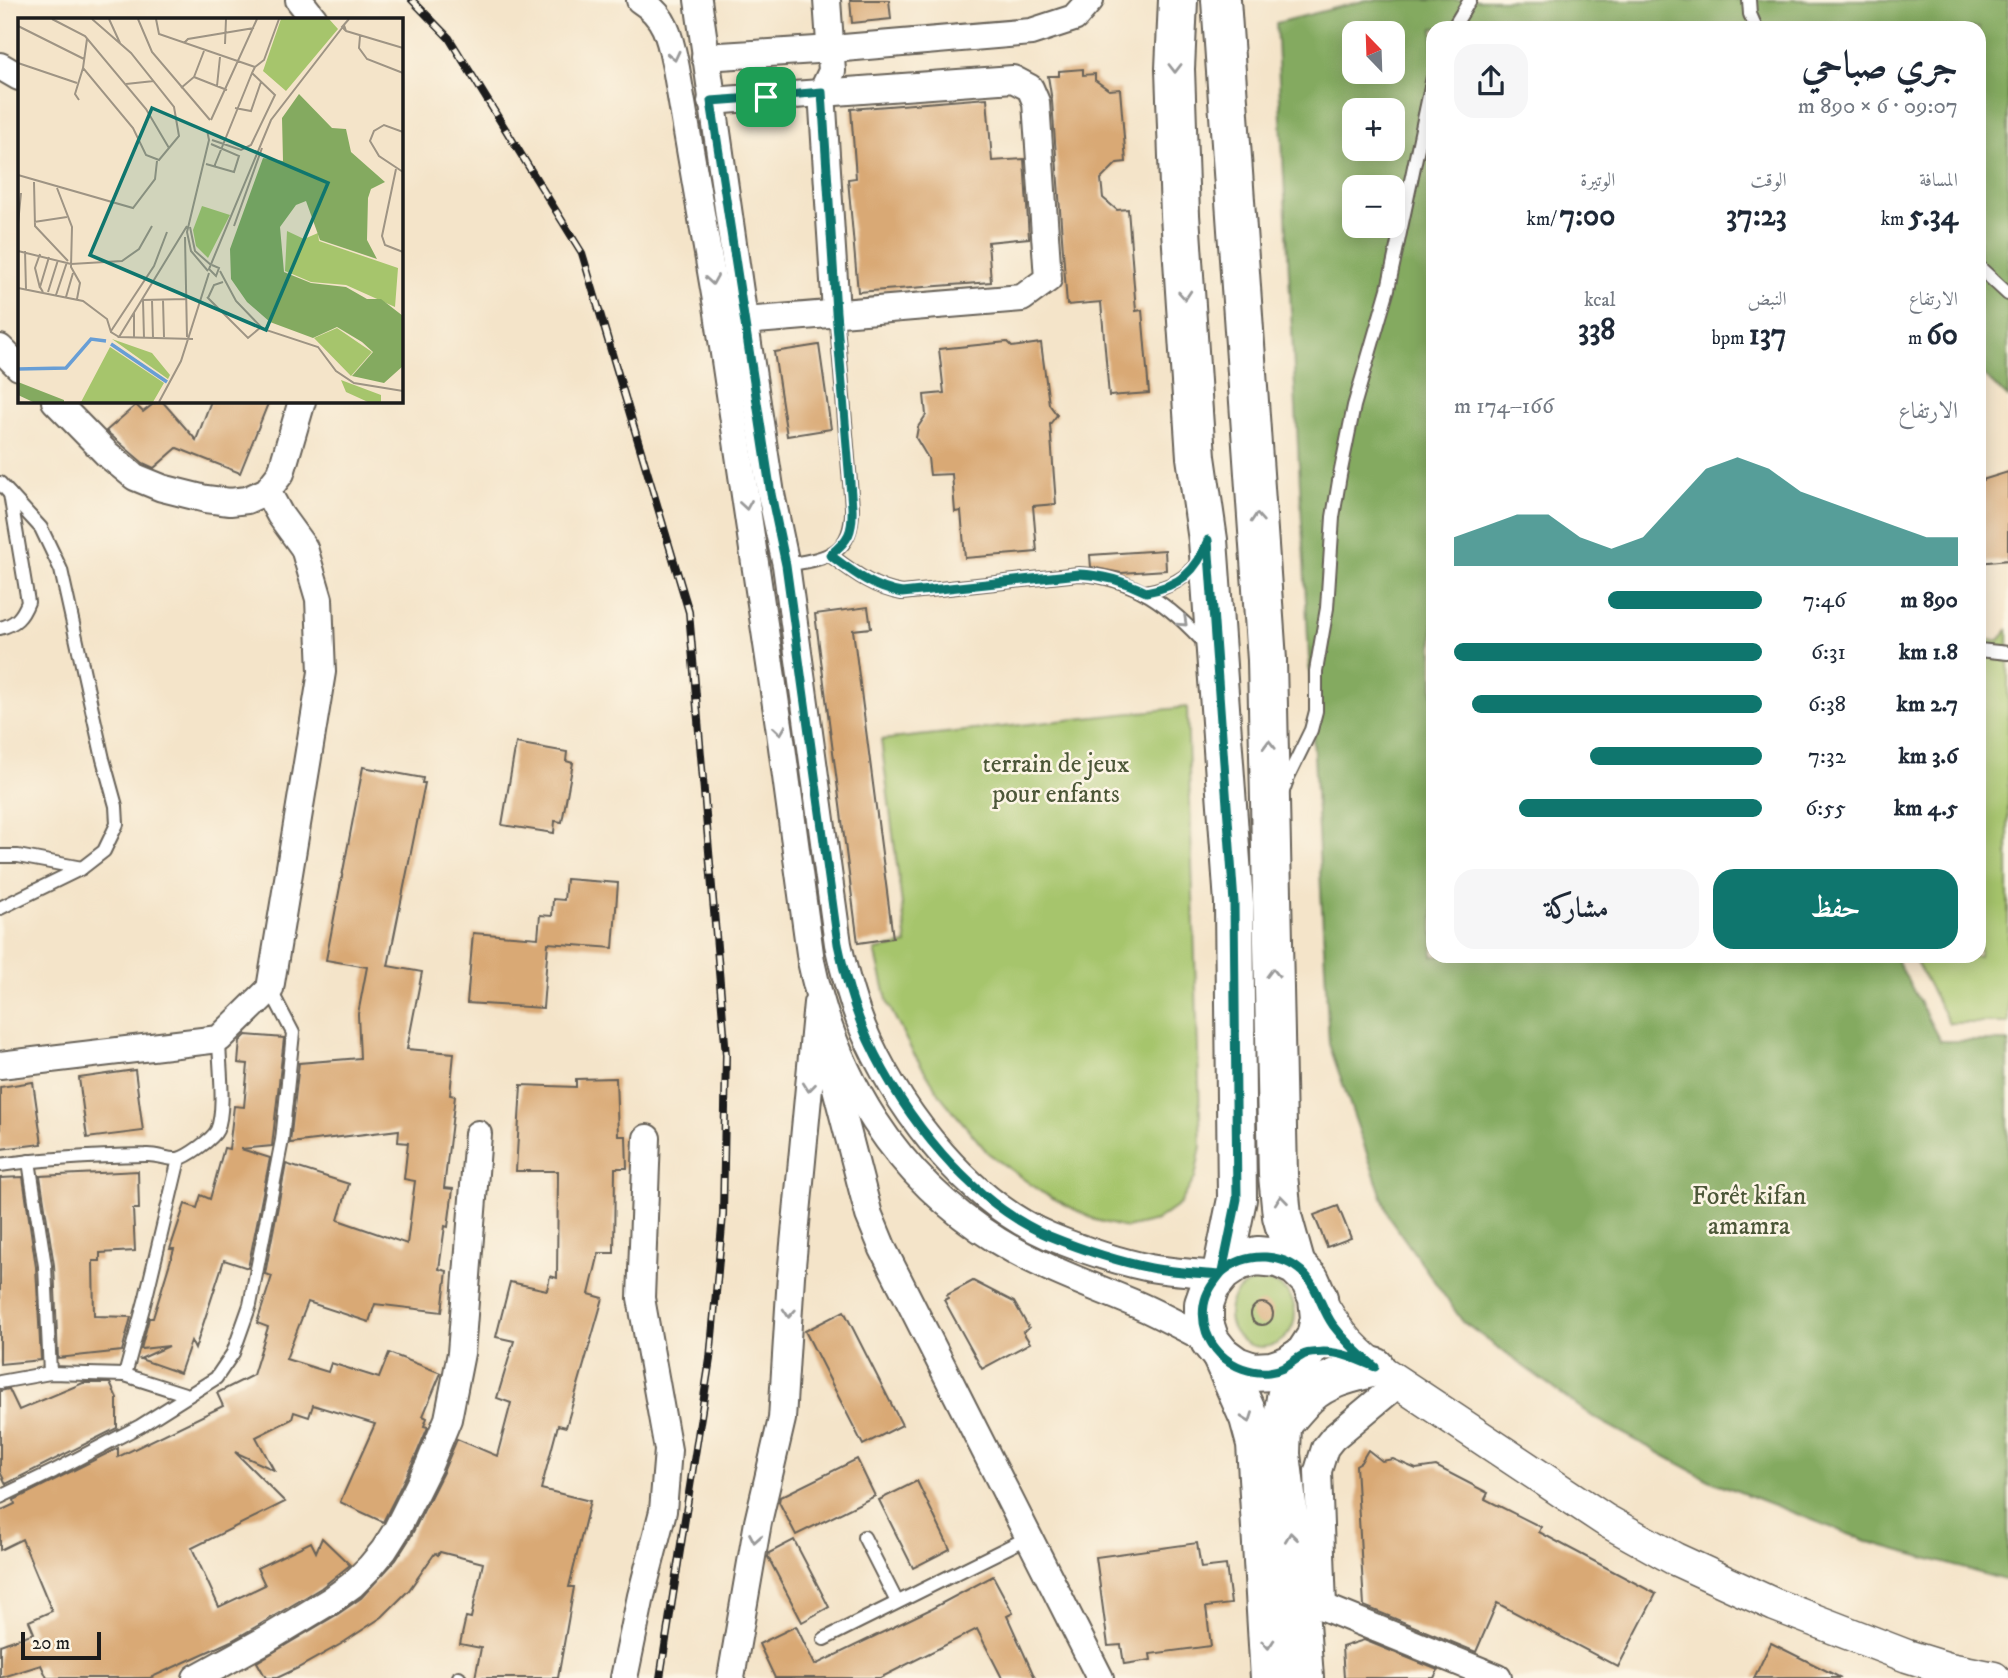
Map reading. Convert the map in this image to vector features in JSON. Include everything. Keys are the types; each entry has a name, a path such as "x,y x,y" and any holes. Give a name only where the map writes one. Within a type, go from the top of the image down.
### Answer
{"main road":[{"path":"1178,0 1175,69 1180,215 1196,457 1208,540 1234,903 1237,1199 1221,1273"},
{"path":"1221,0 1267,660 1278,1175 1282,1216 1296,1266"},
{"path":"1215,1348 1236,1366 1253,1372 1272,1371 1290,1365 1316,1337 1320,1318 1318,1298 1310,1280 1296,1266 1278,1258 1257,1256 1238,1261 1221,1273 1210,1287 1204,1304 1204,1323 1215,1348 1249,1418 1256,1444 1270,1678"},
{"path":"1300,1357 1286,1398 1281,1454 1310,1602 1304,1678"},
{"path":"1282,1424 1308,1395 1322,1384 1342,1375 1387,1375"}],"street":[{"path":"299,0 313,18"},
{"path":"640,0 652,8 663,21 677,68 717,306 800,885 826,1047 869,1215 883,1249 1100,1678"},
{"path":"698,0 744,321 771,494 786,565 838,944 846,981 867,1039 886,1074 937,1149 997,1206 1046,1235 1117,1260 1152,1268 1221,1273"},
{"path":"827,0 832,71 822,92 836,312"},
{"path":"705,57 1031,32 1074,18 1090,0"},
{"path":"0,66 18,76"},
{"path":"711,101 1013,79 1030,89 1036,102 1048,279 1022,298 744,321"},
{"path":"0,348 18,366"},
{"path":"56,402 107,454 135,477 162,488 230,502 247,500 267,491 281,473 302,402"},
{"path":"0,1065 219,1039 270,989 322,672 318,599 304,548 280,515 267,491"},
{"path":"818,994 852,1084 867,1108 895,1151 959,1214 998,1241 1032,1259 1140,1306 1215,1348"},
{"path":"731,1678 758,1522 782,1419 792,1263 818,994"},
{"path":"860,1180 859,1136 867,1108"},
{"path":"196,1678 267,1639 352,1585 370,1567 397,1531 448,1419 461,1353 478,1135"},
{"path":"624,1678 663,1511 668,1450 640,1298 647,1138"},
{"path":"1318,1298 1332,1323 1353,1349 1387,1375 1605,1520 1675,1559 1775,1605 1948,1674 1994,1678"},
{"path":"1300,1357 1327,1352 1347,1355 1387,1375"},
{"path":"1387,1375 1325,1448 1321,1459 1317,1482 1310,1602 1498,1678"}],"lane":[{"path":"1458,21 1471,0"},
{"path":"1749,0 1753,21"},
{"path":"1270,831 1288,777 1311,730 1316,711 1316,671 1327,608 1333,517 1340,475 1354,406 1388,289 1426,110"},
{"path":"1986,274 2008,295"},
{"path":"786,565 830,555 850,534 852,521 836,312"},
{"path":"0,483 41,528 61,570 116,806 117,824 104,851 82,867 0,908"},
{"path":"0,628 13,625 23,614 28,602 10,494"},
{"path":"1146,592 1174,584 1186,576 1203,554 1208,540"},
{"path":"830,555 869,583 902,593 1079,574 1114,578 1146,592 1183,622 1216,657"},
{"path":"1986,651 2008,653"},
{"path":"0,856 18,856 82,867"},
{"path":"0,1497 140,1426 216,1378 233,1353 250,1305 282,1140 293,1033 270,989"},
{"path":"0,1165 150,1154 179,1159 207,1142 216,1133 221,1097 219,1039"},
{"path":"125,1375 179,1159"},
{"path":"29,1161 45,1266 50,1373"},
{"path":"0,1382 50,1373 125,1375 188,1395"},
{"path":"824,1639 1030,1536"},
{"path":"864,1537 897,1602"}],"green space":[{"name":"Forêt kifan amamra","path":"1367,0 2008,0 2008,398 1986,378 1986,21 1426,21 1426,963 1899,963 1940,1041 2008,1041 2008,1581 1869,1542 1709,1480 1593,1417 1463,1322 1389,1217 1329,1044 1276,23"},
{"path":"2008,630 2008,1023 1949,1023 1917,963 1986,963 1986,640 1999,640"},
{"name":"terrain de jeux pour enfants","path":"1187,707 1201,1146 1195,1178 1180,1204 1156,1221 1126,1228 1095,1220 1041,1192 988,1153 943,1099 912,1051 888,1004 875,950 907,944 881,740"},
{"path":"1262,1281 1285,1291 1295,1314 1285,1337 1262,1347 1239,1337 1229,1314 1239,1291"}],"building":[{"path":"850,0 889,0 891,19 852,23"},
{"path":"1083,69 1083,75 1095,74 1095,80 1109,90 1120,89 1126,162 1117,163 1101,179 1103,198 1117,210 1128,209 1136,311 1142,310 1149,393 1109,396 1101,302 1067,305 1048,76 1059,76 1059,71"},
{"path":"987,98 992,161 1024,159 1029,238 988,242 991,282 858,292 848,179 856,178 851,109"},
{"path":"1007,342 1012,347 1041,343 1049,404 1057,415 1050,424 1056,504 1033,506 1037,552 965,558 961,511 955,512 952,474 930,475 928,458 916,438 918,427 926,415 924,395 944,393 939,349"},
{"path":"819,345 831,429 787,436 774,352"},
{"path":"156,402 163,402 196,440 211,402 269,402 240,473 177,448 154,468 143,463 106,431 136,405 143,412"},
{"path":"2008,472 2008,560 1986,562 1986,479"},
{"path":"1165,550 1166,570 1121,573 1091,567 1090,555"},
{"path":"868,607 871,628 853,630 893,938 858,943 815,614"},
{"path":"516,743 567,752 566,761 573,763 562,822 555,821 554,833 502,825"},
{"path":"363,767 423,778 422,783 425,783 388,966 422,972 407,1049 454,1053 450,1095 455,1096 444,1188 453,1189 439,1269 447,1271 442,1312 375,1304 369,1322 308,1302 286,1359 328,1372 331,1363 379,1378 389,1353 441,1373 423,1416 427,1418 424,1426 428,1427 383,1522 340,1502 375,1424 313,1405 309,1417 294,1412 292,1419 256,1437 274,1470 235,1452 285,1502 192,1548 219,1607 265,1585 257,1568 311,1542 316,1552 322,1538 350,1565 321,1588 259,1625 231,1641 150,1678 47,1678 41,1665 0,1678 0,1645 34,1633 29,1621 52,1611 22,1539 0,1550 0,1511 15,1504 14,1500 118,1448 118,1457 223,1406 217,1393 253,1375 268,1327 257,1323 272,1276 265,1274 286,1164 349,1184 338,1220 407,1244 415,1181 404,1179 408,1143 398,1142 399,1130 290,1143 299,1063 360,1058 358,1014 367,967 326,960"},
{"path":"566,879 618,883 613,948 548,943 543,1008 467,1003 473,933 538,938 540,915 552,916 553,899 564,900"},
{"path":"246,1035 284,1038 272,1146 241,1149 270,1158 248,1268 224,1260 195,1349 191,1341 180,1373 140,1359 169,1346 141,1349 149,1318 153,1318 174,1249 170,1249 185,1204 197,1208 201,1195 210,1199 224,1148 229,1149 234,1106 244,1107 248,1064 238,1063 240,1041"},
{"path":"135,1070 143,1131 87,1138 79,1078"},
{"path":"616,1078 618,1136 626,1136 627,1168 615,1168 614,1253 599,1253 589,1294 603,1298 566,1427 558,1425 541,1489 590,1501 569,1587 574,1587 558,1678 475,1678 481,1648 460,1644 466,1617 471,1618 483,1563 440,1552 438,1555 435,1553 409,1590 382,1617 298,1668 277,1678 266,1678 257,1662 361,1598 396,1560 410,1538 457,1439 497,1456 511,1403 497,1398 514,1341 496,1337 510,1282 547,1290 550,1276 557,1278 558,1171 516,1171 521,1085 576,1087 576,1079"},
{"path":"33,1082 42,1144 0,1149 0,1087"},
{"path":"138,1171 139,1209 133,1209 135,1251 100,1253 100,1261 93,1261 94,1316 131,1317 122,1351 58,1358 54,1265 40,1176"},
{"path":"23,1177 36,1267 41,1360 0,1364 0,1178"},
{"path":"1338,1206 1351,1238 1327,1247 1314,1215"},
{"path":"973,1281 1014,1302 1029,1328 1023,1332 1030,1343 982,1369 944,1300 948,1298 947,1295"},
{"path":"1262,1303 1270,1306 1273,1314 1270,1322 1262,1325 1254,1322 1251,1314 1254,1306"},
{"path":"844,1311 902,1425 863,1445 805,1331"},
{"path":"83,1383 110,1383 117,1398 117,1428 6,1484 0,1472 0,1391 9,1389 19,1410"},
{"path":"1368,1450 1382,1461 1393,1459 1416,1469 1436,1466 1488,1493 1485,1499 1541,1527 1539,1532 1656,1594 1618,1667 1497,1603 1476,1652 1364,1606 1356,1465"},
{"path":"857,1459 875,1496 796,1535 779,1502 780,1497"},
{"path":"917,1481 950,1549 913,1568 879,1500"},
{"path":"794,1540 829,1607 802,1622 768,1557 769,1553"},
{"path":"1197,1543 1201,1568 1226,1565 1231,1604 1206,1607 1211,1646 1150,1654 1151,1660 1124,1664 1121,1645 1108,1646 1096,1557"},
{"path":"993,1576 1013,1613 1007,1616 1035,1678 1002,1678 977,1629 880,1678 775,1678 759,1644 796,1626 815,1665"},
{"path":"1364,1640 1438,1670 1434,1678 1344,1678 1342,1647"},
{"path":"1771,1643 1841,1678 1754,1678"}],"railway":[{"path":"412,0 449,38 582,253 689,612 726,1055 723,1215 710,1359 660,1678"}],"route":[{"path":"766,97 711,101 771,494 786,565 838,944 846,981 867,1039 910,1112 937,1149 997,1206 1046,1235 1117,1260 1152,1268 1219,1275 1222,1272 1238,1261 1257,1256 1278,1258 1296,1266 1310,1280 1332,1323 1353,1349 1375,1367 1347,1355 1327,1352 1304,1354 1290,1365 1272,1371 1253,1372 1236,1366 1221,1355 1210,1341 1204,1323 1204,1304 1210,1287 1222,1272 1237,1199 1234,903 1208,540 1196,566 1186,576 1160,590 1146,592 1114,578 1079,574 902,593 869,583 830,555 850,534 852,507 822,92 766,97"}]}
